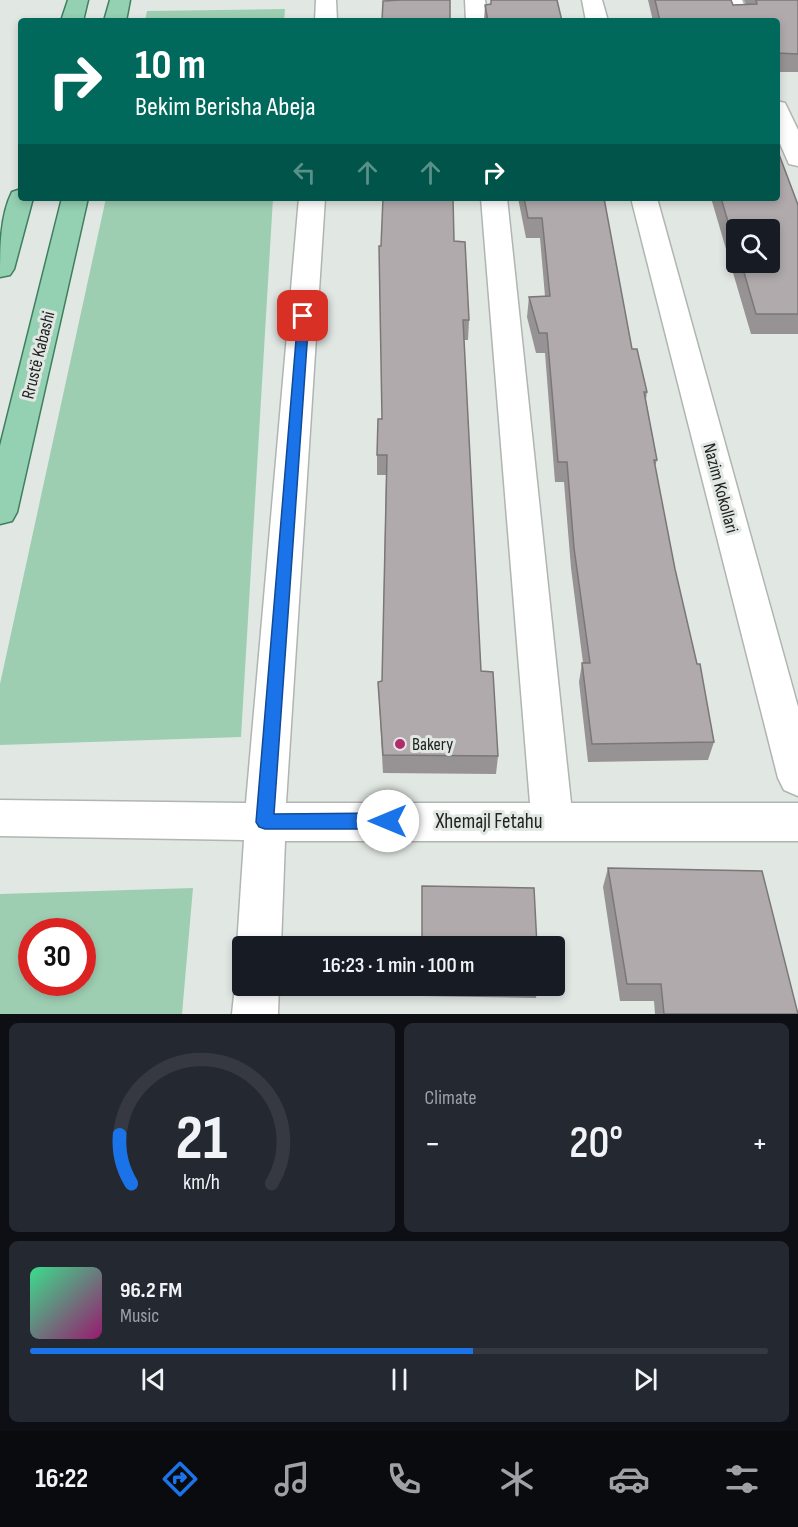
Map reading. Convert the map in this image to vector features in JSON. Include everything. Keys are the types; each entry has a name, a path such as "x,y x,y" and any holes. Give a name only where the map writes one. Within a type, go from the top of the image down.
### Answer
{"main road":[{"path":"73,18 78,0"},
{"path":"116,18 120,0"},
{"path":"0,269 20,201"},
{"name":"Rrustë Kabashi","path":"0,512 74,201"}],"street":[{"path":"326,0 326,18"},
{"path":"476,0 477,18"},
{"path":"592,0 596,18"},
{"path":"732,0 740,18"},
{"path":"780,115 798,159"},
{"path":"259,936 265,822 312,201"},
{"path":"494,201 552,820"},
{"name":"Nazim Kokollari","path":"645,201 798,778"},
{"name":"Xhemajl Fetahu","path":"0,818 265,822 552,820 798,822"},
{"path":"255,1014 256,996"}],"green space":[{"path":"285,9 284,18 146,18 147,11"},
{"path":"105,201 273,201 241,737 0,745 0,684"},
{"path":"193,888 182,1014 0,1014 0,894"}],"building":[{"path":"450,0 450,18 382,18 383,1"},
{"path":"491,0 557,0 561,18 487,18 485,5 491,4"},
{"path":"655,0 731,0 733,5 757,4 756,0 798,0 798,54 780,53 780,18 659,18"},
{"path":"780,157 798,205 798,314 756,314 744,273 780,273 780,219 727,219 722,201 780,201"},
{"path":"383,201 453,201 454,241 465,242 469,320 463,320 481,671 493,672 498,756 383,755 378,682 382,681 387,455 377,455 378,419 382,419 379,246 381,246"},
{"path":"525,201 605,201 632,349 637,349 647,392 644,392 657,460 654,460 675,569 697,664 700,664 714,742 592,744 582,663 590,663 574,548 567,462 558,462 547,333 539,333 529,297 550,296 542,218 528,218"},
{"path":"608,868 762,871 798,1014 664,1014 661,984 627,984"},
{"path":"422,886 534,888 536,936 422,936"}],"place":[{"name":"Bakery","path":"400,744"}],"route":[{"path":"303,316 265,822 388,821"}]}
